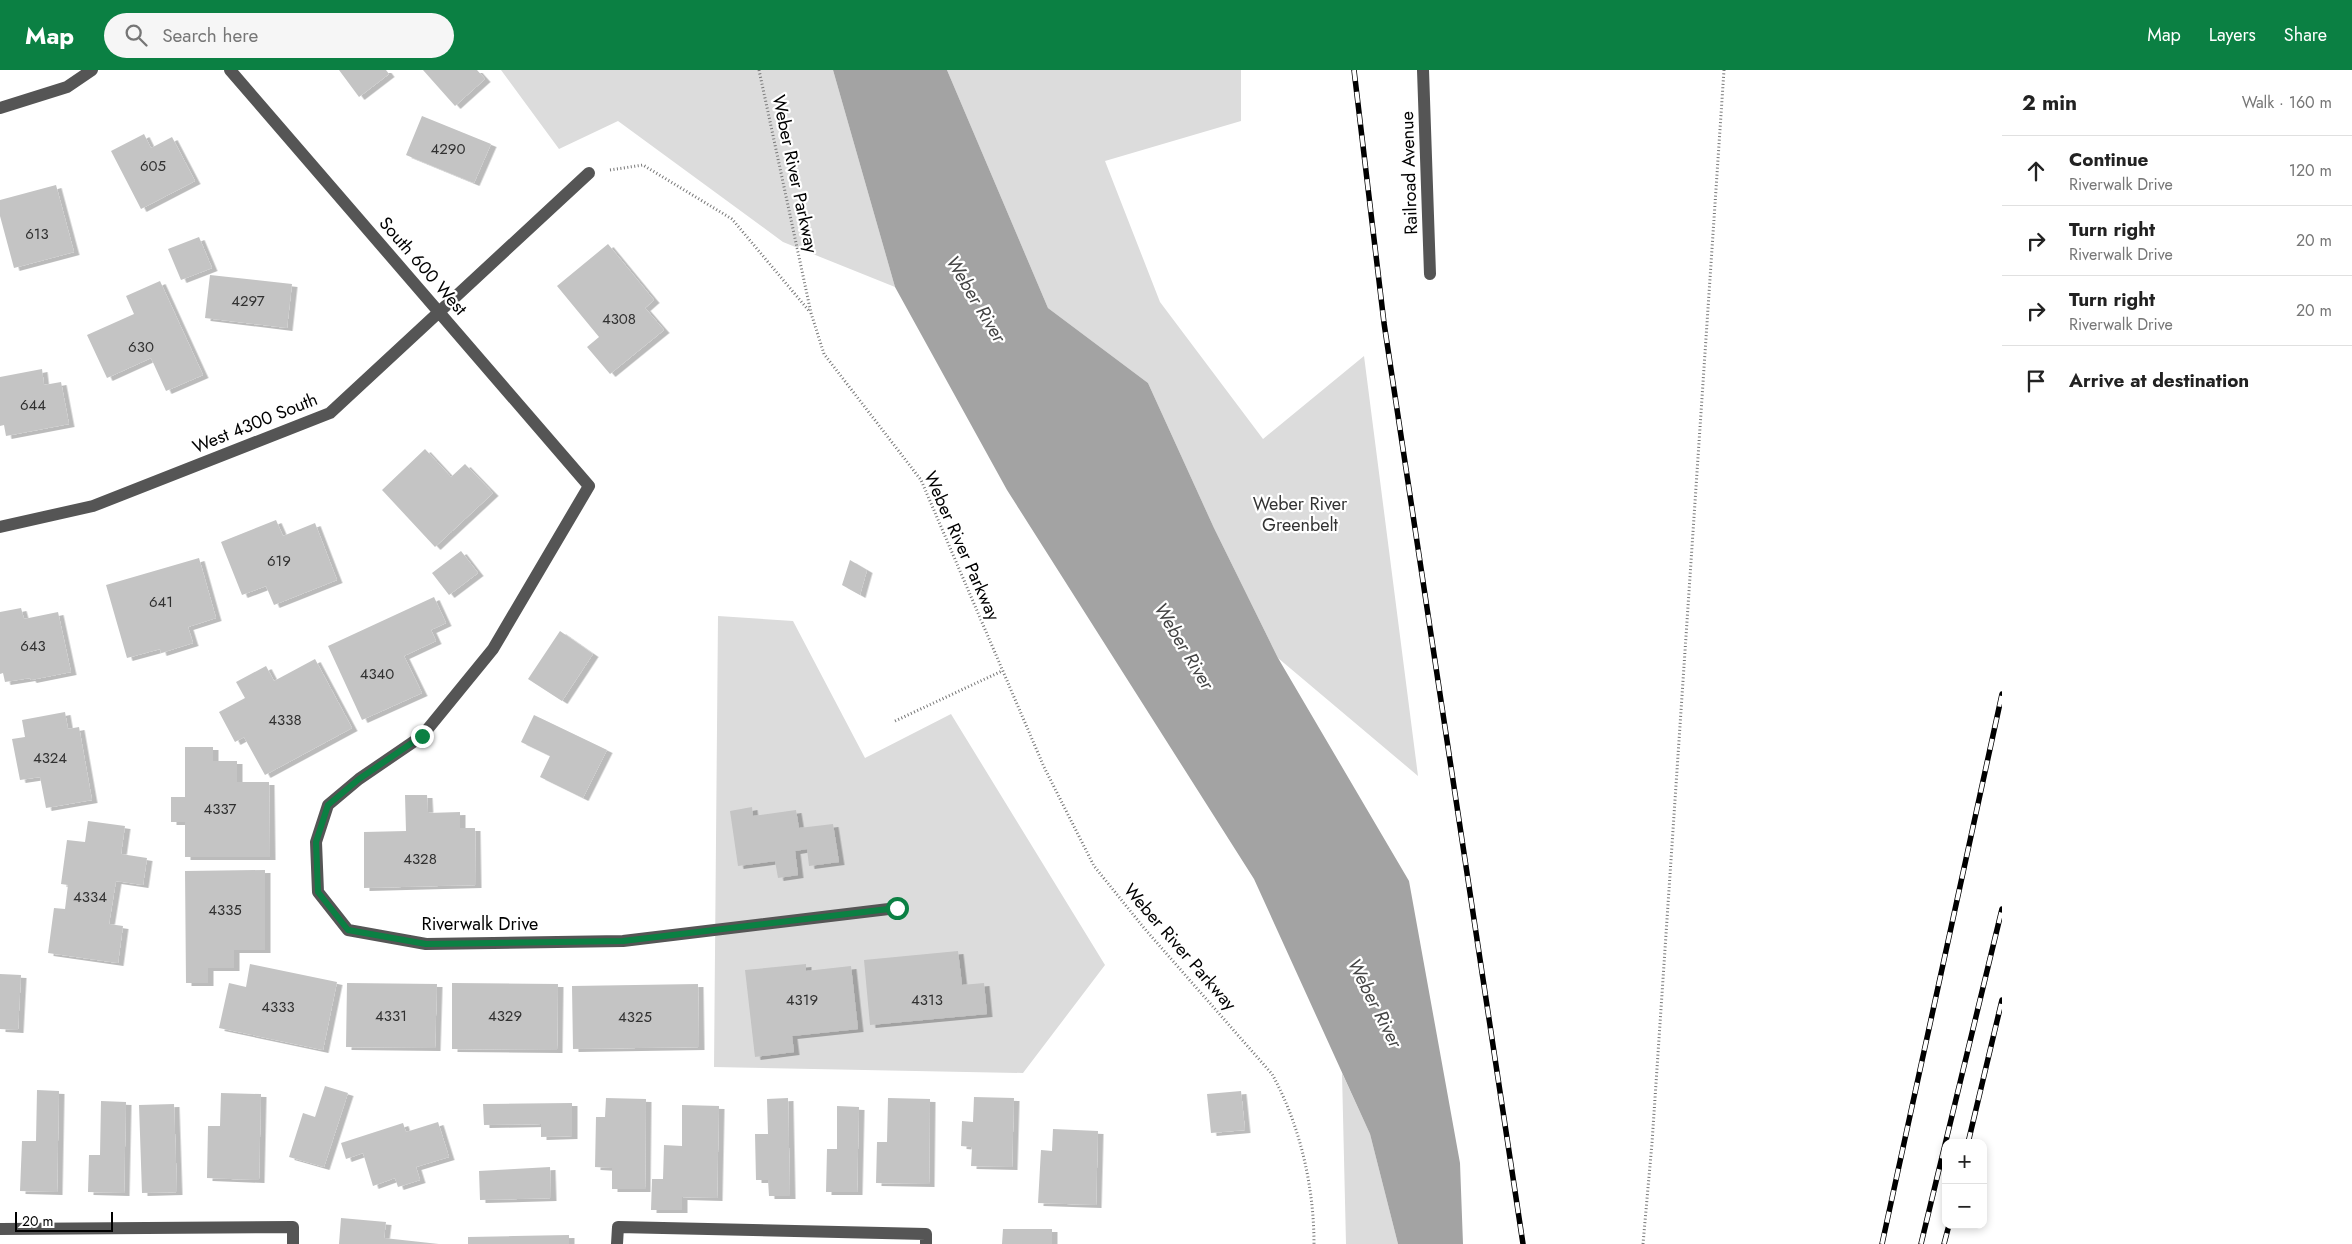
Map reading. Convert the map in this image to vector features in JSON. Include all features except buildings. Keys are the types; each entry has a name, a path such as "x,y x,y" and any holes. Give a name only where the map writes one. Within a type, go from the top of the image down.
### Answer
{"street":[{"path":"0,108 66,87 92,70"},
{"name":"South 600 West","path":"230,70 589,486"},
{"name":"Railroad Avenue","path":"1423,70 1430,274"},
{"name":"West 4300 South","path":"0,527 93,506 330,412 589,173"},
{"name":"Riverwalk Drive","path":"589,486 494,649 422,736 359,779 328,805 316,842 318,892 348,930 426,944 623,941 897,908"},
{"path":"0,1229 293,1227 293,1244"},
{"path":"617,1244 618,1227 926,1234 926,1244"}],"path":[{"name":"Weber River Parkway","path":"759,70 810,312 824,354 921,480 1044,767 1094,866 1144,928 1272,1074 1287,1102 1305,1159 1314,1228 1314,1244"},
{"path":"1643,1244 1652,1143 1724,70"},
{"name":"Weber River Parkway","path":"589,173 643,165 732,219 810,312"},
{"path":"896,721 1002,670"}],"green space":[{"path":"501,70 833,70 895,287 783,242 618,121 559,149"},
{"name":"Weber River Greenbelt","path":"947,70 1241,70 1241,121 1105,161 1160,302 1263,439 1364,356 1418,776 1278,658 1214,528 1148,383 1048,308"},
{"path":"718,616 793,621 865,758 951,714 1105,965 1023,1073 714,1067"},
{"path":"1342,1073 1370,1134 1398,1244 1346,1244"}],"water":[{"name":"Weber River","path":"833,70 947,70 1048,308 1148,383 1214,528 1278,658 1409,881 1460,1163 1463,1244 1398,1244 1370,1134 1254,879 1007,490 895,287"}],"railway":[{"path":"1354,70 1384,323 1523,1244"},
{"path":"1882,1244 2002,694"},
{"path":"1921,1244 2002,909"},
{"path":"1969,1139 2002,1000"},
{"path":"1944,1244 1948,1229"}],"route":[{"path":"422,736 359,779 328,805 316,842 318,892 348,930 426,944 623,941 897,908"}]}
